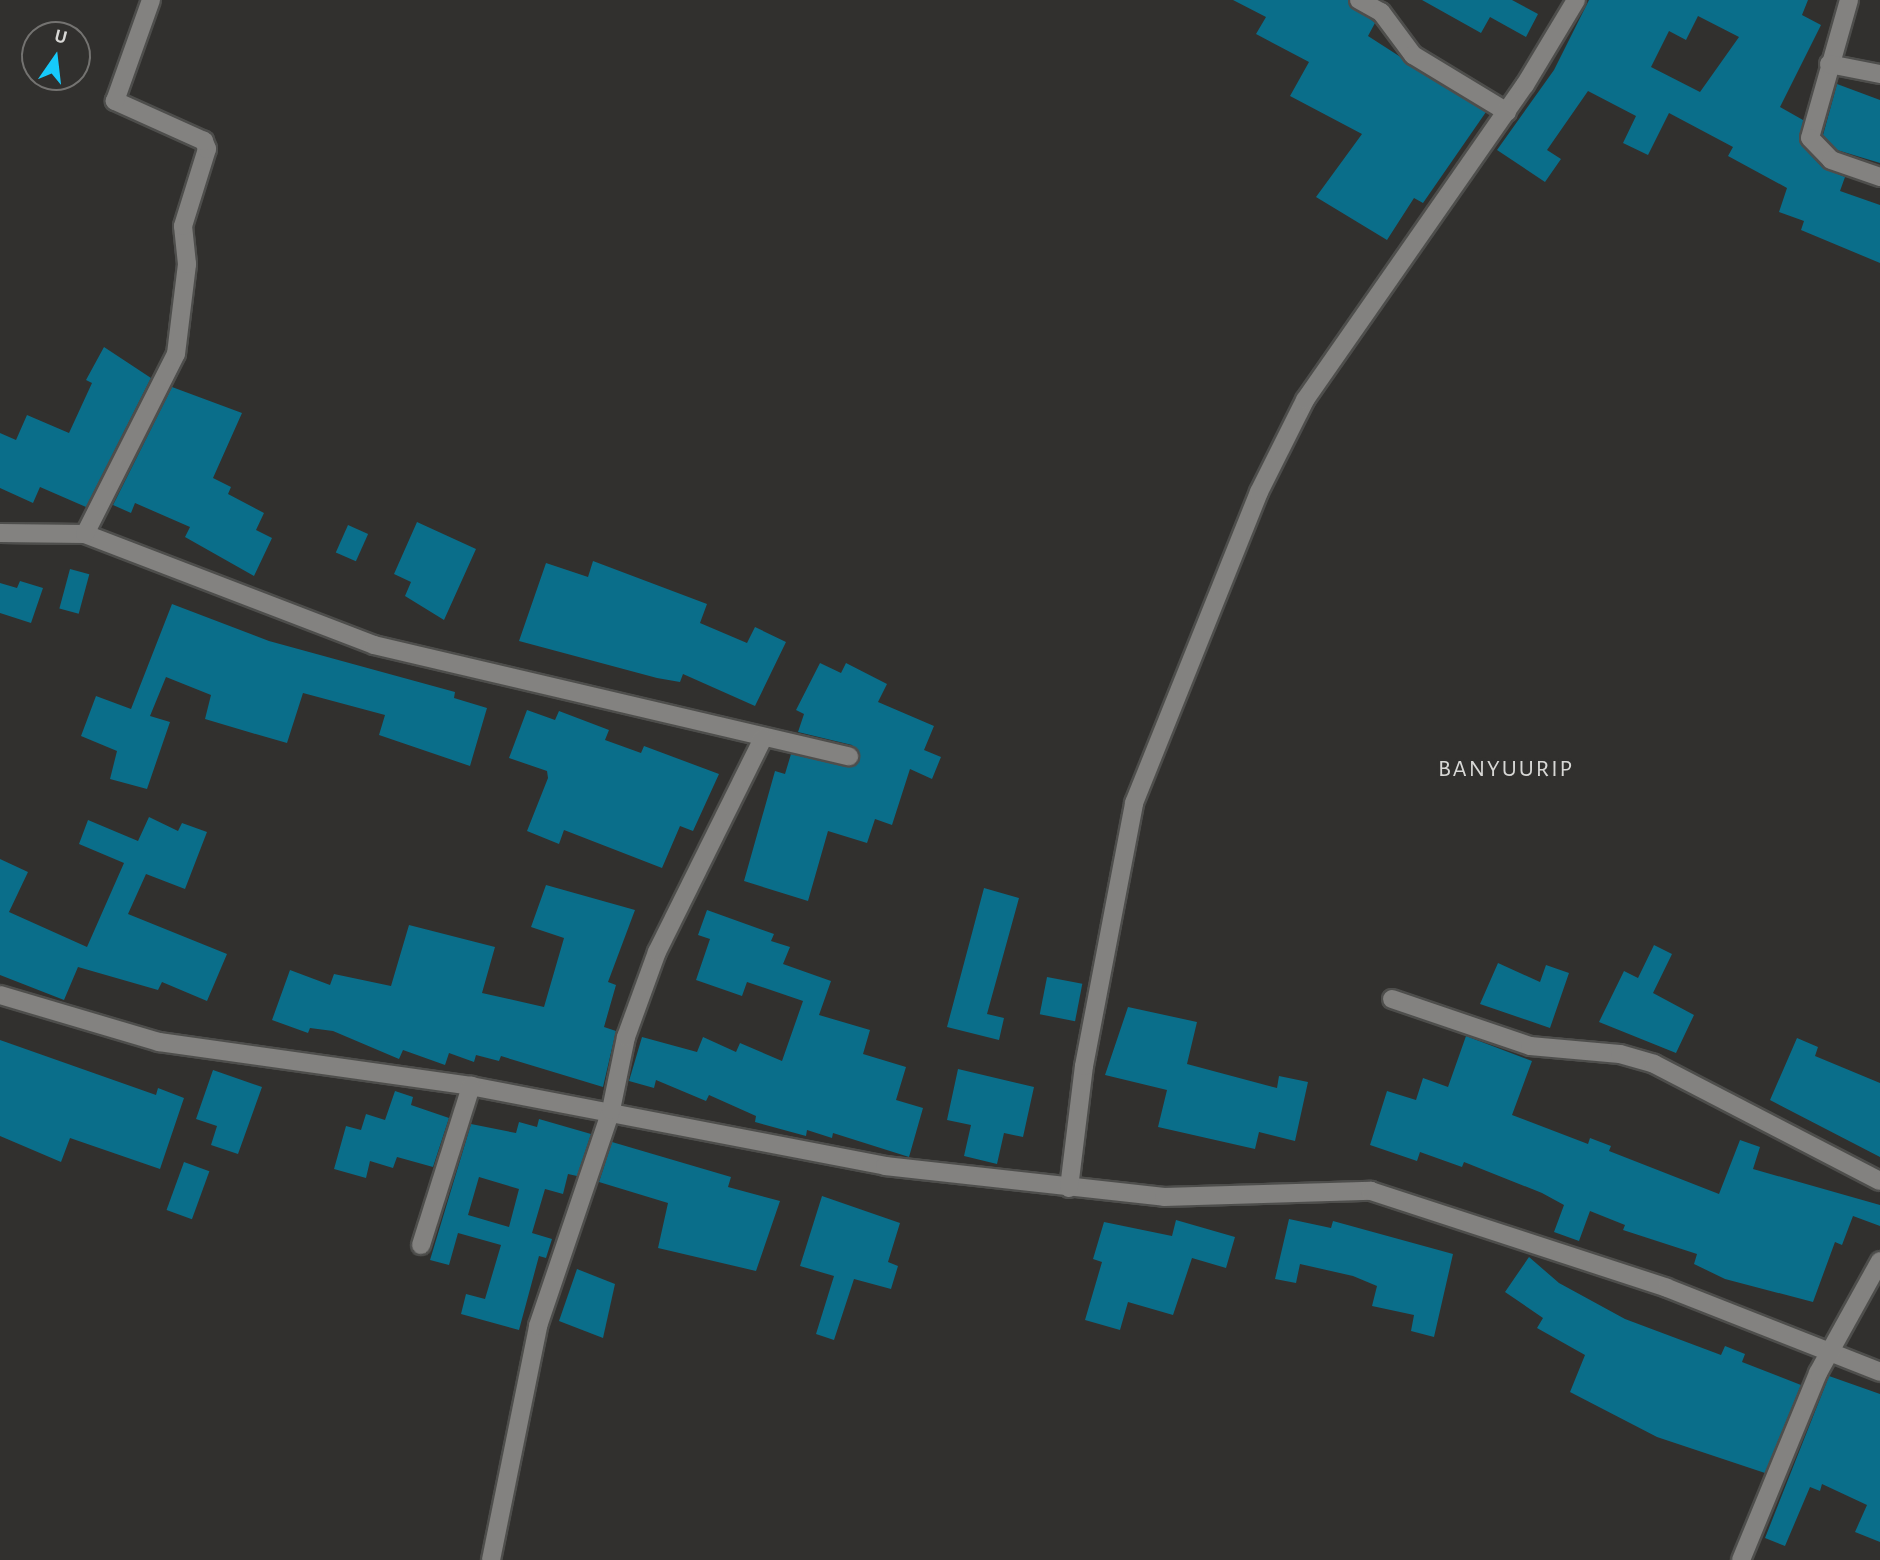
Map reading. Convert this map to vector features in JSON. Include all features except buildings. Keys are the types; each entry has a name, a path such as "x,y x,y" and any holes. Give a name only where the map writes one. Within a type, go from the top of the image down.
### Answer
{"street":[{"path":"85,534 176,354 187,264 183,226 207,149 204,141 115,101 151,0"},
{"path":"1359,0 1381,12 1413,55 1507,112"},
{"path":"1849,0 1811,124 1813,145 1831,160 1880,177"},
{"path":"1069,1188 1084,1066 1134,803 1218,588 1306,400 1507,112 1567,3"},
{"path":"1829,64 1880,74"},
{"path":"0,533 85,534 374,645 849,756"},
{"path":"491,1560 538,1326 611,1110 626,1037 657,952 763,738"},
{"path":"0,995 159,1042 471,1086 611,1110 885,1166 1164,1197 1371,1191 1831,1347 1880,1372"},
{"path":"1391,999 1530,1046 1620,1054 1654,1064 1880,1181"},
{"path":"421,1245 471,1086"},
{"path":"1741,1560 1831,1347 1880,1261"}],"district":[{"name":"BANYUURIP","path":"1506,770"}]}
